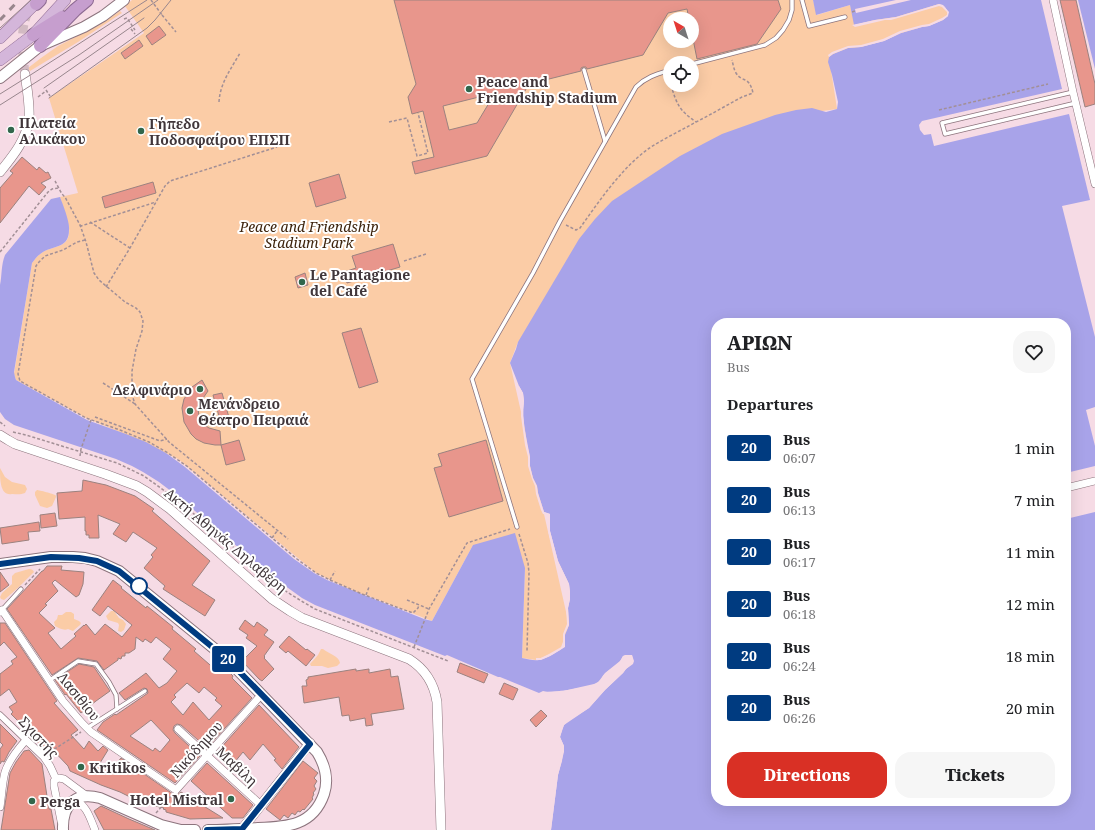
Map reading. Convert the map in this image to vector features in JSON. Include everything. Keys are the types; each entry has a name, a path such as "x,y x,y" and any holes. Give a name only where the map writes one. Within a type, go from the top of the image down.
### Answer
{"highway":[{"path":"40,46 75,10 87,0"},
{"path":"33,35 75,10"}],"main road":[{"path":"0,60 33,35 66,0"},
{"path":"0,78 40,46 84,27 103,16 124,0"},
{"path":"0,38 38,1"},
{"path":"0,564 51,557 79,558 91,559 108,565 124,574 220,652 316,750 321,758 326,773 325,790 317,808 305,819 293,825 281,827 208,830"},
{"path":"63,829 63,819 66,810 78,798 92,796 171,828 195,830"}],"street":[{"path":"1053,0 1095,184"},
{"path":"1,171 19,146 28,124 25,74"},
{"name":"Ακτή Αθηνάς Δηλαβέρη","path":"0,435 15,444 137,486 170,509 272,599 290,611 302,618 409,659 419,666 428,678 434,690 437,702 440,830"},
{"path":"1071,487 1095,481"},
{"name":"Λασιθίου","path":"1,611 70,709 87,728 176,790"},
{"name":"Νικόδημου","path":"176,790 262,694"},
{"name":"Σχιστής","path":"0,715 44,757 50,766 56,779 54,781 54,786 63,829"},
{"name":"Μαβίλη","path":"178,729 261,805"},
{"path":"0,807 7,767 17,750 26,740"},
{"path":"242,829 310,744"},
{"name":"Σχιστής","path":"56,779 64,779 87,796"},
{"path":"75,800 85,808 95,830"}],"lane":[{"path":"699,62 764,45 776,38 784,30 789,20 792,10 792,0"},
{"path":"802,0 809,26 845,17"},
{"path":"584,70 605,142"},
{"path":"517,527 472,379 636,86 652,75 663,72"},
{"path":"1073,92 942,123 944,134 1076,103"},
{"path":"1,611 21,589"},
{"path":"50,680 78,661 96,664 116,695 117,709"},
{"path":"87,728 145,692"}],"path":[{"path":"151,0 176,32"},
{"path":"126,22 124,18 127,18 135,30"},
{"path":"131,28 135,34"},
{"path":"219,102 222,84 240,52"},
{"path":"569,227 576,230 580,228 615,181 648,150 666,138 742,97 753,93 750,83 738,76 735,72 734,65"},
{"path":"939,110 1048,84"},
{"path":"38,98 46,91 50,96"},
{"path":"673,92 678,106 696,122"},
{"path":"389,122 407,118 417,156 428,153 418,113"},
{"path":"106,287 165,186 170,182 277,147"},
{"path":"54,181 62,196 65,197 80,225 94,273 106,287 140,312 142,331 136,349 132,371 132,395 135,404"},
{"path":"0,252 48,192 52,189 59,188"},
{"path":"80,225 81,226 156,202"},
{"path":"90,222 130,248"},
{"path":"85,240 45,256 36,266 18,376 20,381 86,418 149,442 168,453 188,467 307,567 330,580 413,613 418,608 419,604"},
{"path":"404,261 426,254"},
{"path":"103,383 135,404 167,439 288,539"},
{"path":"95,417 160,441 167,439"},
{"path":"80,451 91,420"},
{"path":"0,422 14,432 26,434 117,463 144,476 160,486 277,584 303,602 315,609 448,661"},
{"path":"414,647 429,609 467,543 517,527 528,563 529,573 527,651"},
{"path":"272,538 277,531"},
{"path":"21,589 51,557"},
{"path":"330,580 335,571"},
{"path":"366,595 369,587"},
{"path":"406,600 429,609"},
{"path":"44,757 87,728"},
{"name":"Νικόδημου","path":"149,820 176,790"}],"green space":[{"name":"Peace and Friendship Stadium Park","path":"132,0 813,0 817,15 850,5 855,25 939,4 949,12 943,20 829,57 837,109 822,111 518,342 510,363 569,625 560,650 536,660 522,658 525,568 473,545 432,621 360,594 316,573 178,459 86,418 16,380 14,374 32,263 41,253 62,245 68,239 69,227 60,197 78,193 49,98 144,33 125,6"},
{"path":"120,11 122,13 78,42 30,71 28,68 58,46 101,24"},
{"path":"0,468 5,477 12,482 25,485 27,489 25,493 8,494 3,490 0,477"},
{"path":"37,490 56,495 52,506 47,508 40,506 35,495"},
{"path":"29,569 34,572 4,600 1,599 0,597 2,593 12,584 12,576 15,573"},
{"path":"111,611 114,611 126,624 124,630 121,632 118,631 118,623 108,620 106,616"},
{"path":"66,612 71,612 74,614 74,619 81,623 73,631 55,626 54,622 58,615 62,615"},
{"path":"321,649 336,657 340,663 337,666 328,668 322,666 311,666 310,664"}],"shaded area":[{"path":"813,0 1041,0 1062,89 922,121 919,125 920,130 924,135 931,134 934,146 1069,114 1090,200 1062,206 1095,337 1095,407 1086,410 1095,446 1095,466 1071,472 1071,318 711,318 711,806 1071,806 1071,518 1095,512 1095,830 551,830 558,775 564,752 564,746 560,737 564,725 589,708 626,669 633,664 634,661 632,655 623,656 622,659 605,673 596,684 569,690 553,692 543,691 539,693 447,655 445,656 315,605 302,598 277,580 176,495 143,472 116,459 14,425 5,419 0,412 0,285 5,255 51,199 60,197 69,227 68,236 64,243 43,252 32,263 14,372 16,380 87,420 146,442 166,453 185,467 294,559 314,573 327,580 424,619 432,621 473,545 515,533 525,568 522,658 537,660 549,656 565,646 565,635 569,625 568,608 570,592 569,584 558,561 550,531 550,514 544,512 530,466 530,457 523,416 523,393 510,363 518,342 579,239 612,201 680,156 722,134 775,115 796,110 812,108 826,112 837,109 838,102 828,62 829,57 848,48 861,47 884,41 901,33 929,26 943,20 948,16 946,8 939,4 896,17 854,25 850,5 816,15"},
{"path":"1078,0 1095,0 1095,69"}],"pier":[{"path":"896,0 911,0 856,13 855,9"},
{"path":"939,4 943,5 949,12 948,16 943,20 929,26 901,33 884,41 861,47 848,48 829,57 828,55 848,46 861,45 883,39 900,31 929,24 947,15 947,12 939,6 891,20 855,27 852,25 896,17"},
{"path":"517,386 519,386 523,393 524,426 533,478 537,486 544,512 550,514 550,531 558,561 569,584 570,592 568,608 569,625 565,634 565,647 541,660 536,660 536,658 541,658 563,646 563,634 567,624 566,608 568,592 567,584 556,561 548,531 548,515 543,514 541,510 528,466 528,457 521,416 522,401 521,394"},
{"path":"632,655 633,663 589,708 564,725 560,737 564,746 562,761 558,775 551,830 549,830 556,775 562,752 562,746 558,737 561,728 566,720 588,707 631,662 631,657 624,657 622,662 613,669 612,672 607,674 602,682 594,687 553,695 546,694 547,692 563,691 594,684 600,681 605,673 620,661 623,656"}],"building":[{"name":"Peace and Friendship Stadium","path":"394,0 778,0 781,9 757,44 699,58 699,56 696,56 695,48 699,48 699,12 688,12 687,9 673,12 663,12 663,21 643,55 587,69 586,67 583,67 581,68 581,71 529,84 487,156 415,174 412,162 434,157 423,111 412,114 408,97 416,84","holes":["495,93 477,123 449,130 443,106"]},
{"path":"1060,0 1076,0 1095,84 1095,104 1085,107"},
{"path":"159,26 166,35 152,45 146,36"},
{"path":"139,40 143,46 125,59 121,53"},
{"path":"22,157 37,170 39,167 46,173 48,172 51,178 41,183 46,187 39,195 29,186 0,223 0,188 13,173 10,171"},
{"path":"339,174 346,198 316,207 309,183"},
{"path":"153,182 156,193 105,208 102,197"},
{"path":"393,244 400,267 347,283 344,272 356,268 352,256"},
{"path":"305,273 308,285 298,288 295,277"},
{"path":"361,328 378,382 359,388 342,333"},
{"name":"Μενάνδρειο Θέατρο Πειραιά","path":"202,380 208,391 199,404 199,417 202,423 209,428 220,431 221,445 204,443 196,439 191,434 184,422 182,408 184,399 192,387"},
{"path":"222,393 230,421 221,423 213,395"},
{"path":"239,440 245,460 226,465 221,445"},
{"path":"486,440 503,501 449,517 434,468 442,466 438,454"},
{"path":"83,480 106,485 135,496 154,509 152,511 210,561 192,585 215,600 205,616 163,589 165,586 144,568 153,557 151,555 157,548 133,532 126,542 113,534 120,524 98,515 99,538 89,538 89,535 86,535 85,531 85,517 59,519 57,493 82,491"},
{"path":"55,513 57,526 41,528 40,515"},
{"path":"39,522 40,531 28,532 29,540 2,544 0,528"},
{"path":"47,566 62,566 61,570 84,572 83,584 79,595 76,597 55,580 52,583 58,591 45,604 47,605 39,613 55,628 48,633 61,649 76,636 74,634 86,624 95,635 105,624 122,637 132,625 108,606 100,616 92,610 113,580 146,608 147,606 173,627 172,629 196,649 194,651 217,671 222,665 233,676 232,678 252,698 207,748 181,725 177,724 174,726 173,730 175,733 200,756 175,783 97,730 103,722 148,693 147,689 144,688 125,700 119,693 146,673 159,688 167,683 177,671 163,659 171,649 156,637 151,643 145,639 143,642 136,637 135,649 129,653 125,653 125,656 122,656 121,659 118,658 118,660 104,670 97,661 78,658 52,675 7,609","holes":["187,683 199,693 204,687 217,698 215,700 222,706 209,720 193,702 183,715 171,702 176,697 174,695","151,720 170,740 160,752 155,748 153,751 130,736"]},
{"path":"0,572 9,585 0,592"},
{"path":"245,620 254,627 257,622 268,630 264,635 274,642 264,658 274,669 262,681 242,661 257,646 246,638 248,635 239,629"},
{"path":"0,623 5,623 57,701 54,703 78,730 71,735 84,749 89,741 98,751 103,746 108,750 100,763 111,770 121,758 173,794 177,795 181,792 223,818 190,819 166,812 166,810 163,809 164,808 142,803 70,771 68,766 51,748 46,752 11,714 13,712 9,707 17,702 9,689 0,696 0,674 13,664 11,661 17,657 4,642 0,646"},
{"path":"289,636 306,650 307,649 315,655 306,666 288,651 286,653 279,647"},
{"path":"460,663 488,674 484,683 457,672"},
{"path":"79,664 94,667 110,691 81,713 66,694 65,695 55,680"},
{"path":"356,669 356,671 369,669 369,673 390,669 391,677 398,676 404,709 371,714 373,725 366,726 365,718 350,721 349,715 342,716 339,697 304,703 302,686 307,686 306,680 308,677"},
{"path":"504,683 518,689 513,700 499,694"},
{"path":"259,705 299,747 282,769 274,760 276,759 263,744 250,760 243,752 234,763 230,760 228,761 218,751"},
{"path":"541,710 547,716 536,727 530,720"},
{"path":"0,724 17,741 4,762 2,761 0,764 0,749 3,745 0,742"},
{"path":"29,750 42,764 49,809 51,809 55,830 1,830 10,773 24,751"},
{"path":"303,761 318,773 314,778 317,781 314,786 316,789 313,793 313,799 304,810 303,809 300,812 298,811 295,815 292,813 288,818 284,815 280,820 266,809"},
{"path":"207,763 253,805 243,818 232,818 191,781"},
{"path":"101,806 155,830 104,830 94,811"}],"tunnel":[{"path":"25,74 23,27 28,12"}],"tram line":[{"path":"0,28 31,0"},
{"path":"0,94 147,0"},
{"path":"0,105 79,55 158,0"},
{"path":"49,98 147,28 171,0"},
{"path":"44,88 144,18"}],"railway":[{"path":"0,20 19,0"}],"bus line":[{"name":"20","path":"0,564 51,557 67,557 91,559 119,571 220,652 310,744 242,829 207,830"}],"place":[{"name":"Peace and Friendship Stadium","path":"469,89"},
{"name":"Πλατεία Αλικάκου","path":"11,130"},
{"name":"Γήπεδο Ποδοσφαίρου ΕΠΣΠ","path":"141,131"},
{"name":"Le Pantagione del Café","path":"302,282"},
{"name":"Δελφινάριο","path":"200,389"},
{"name":"Μενάνδρειο Θέατρο Πειραιά","path":"190,411"},
{"name":"Kritikos","path":"81,767"},
{"name":"Hotel Mistral","path":"231,799"},
{"name":"Perga","path":"32,801"}]}
